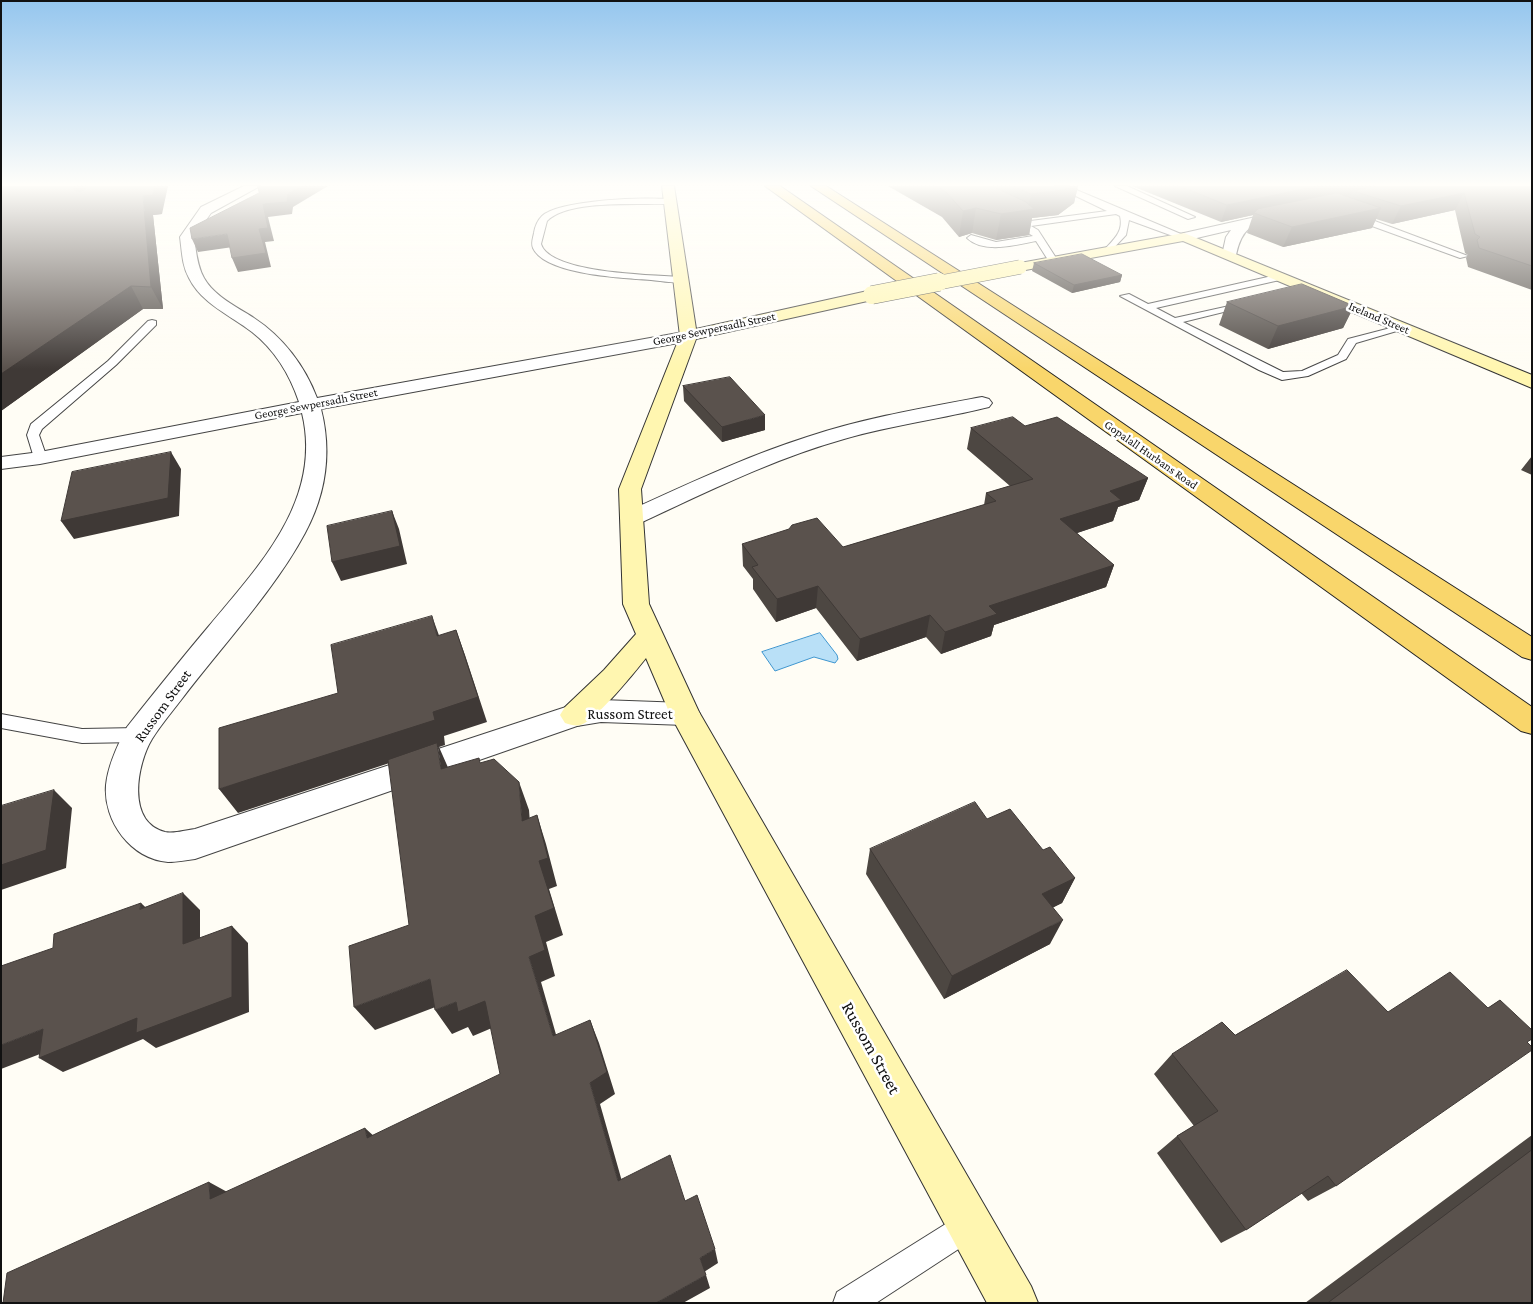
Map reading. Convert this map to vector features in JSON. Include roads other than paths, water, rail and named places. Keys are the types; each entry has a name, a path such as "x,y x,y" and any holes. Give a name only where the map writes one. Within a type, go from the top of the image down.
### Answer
{"main road":[{"name":"Gopalall Hurbans Road","path":"857,247 1532,722"},
{"path":"911,247 1532,650"}],"street":[{"name":"Russom Street","path":"189,247 194,273 199,283 213,297 274,342 292,364 311,404 318,452 314,484 306,509 274,564 138,735 125,766 121,792 128,820 143,837 166,847 195,844 575,715 602,711 685,714"},
{"path":"677,247 689,336"},
{"name":"George Sewpersadh Street","path":"1,463 40,458 311,404 689,336 872,295 1131,247"},
{"name":"Ireland Street","path":"1209,247 1532,382"},
{"path":"1229,255 1231,247"},
{"name":"Russom Street","path":"689,336 630,490 636,604 685,714 1014,1303"},
{"path":"632,518 751,465 814,441 898,419 982,402"},
{"path":"575,715 614,677 650,635"}],"lane":[{"path":"537,247 539,251 546,256 572,267 682,280"},
{"path":"1044,247 1053,261"},
{"path":"1108,251 1112,247"},
{"path":"1437,247 1462,256"},
{"path":"1148,307 1281,277"},
{"path":"1290,293 1310,289"},
{"path":"1125,296 1262,368 1275,374 1292,376 1342,358 1352,341 1402,328"},
{"path":"1174,321 1261,300"},
{"path":"40,458 33,435 36,427 45,417 112,363 152,323"},
{"path":"1,721 82,736 138,735"},
{"path":"848,1303 970,1224"}],"water":[{"path":"820,633 837,655 838,659 835,663 814,657 775,671 762,652"}]}
